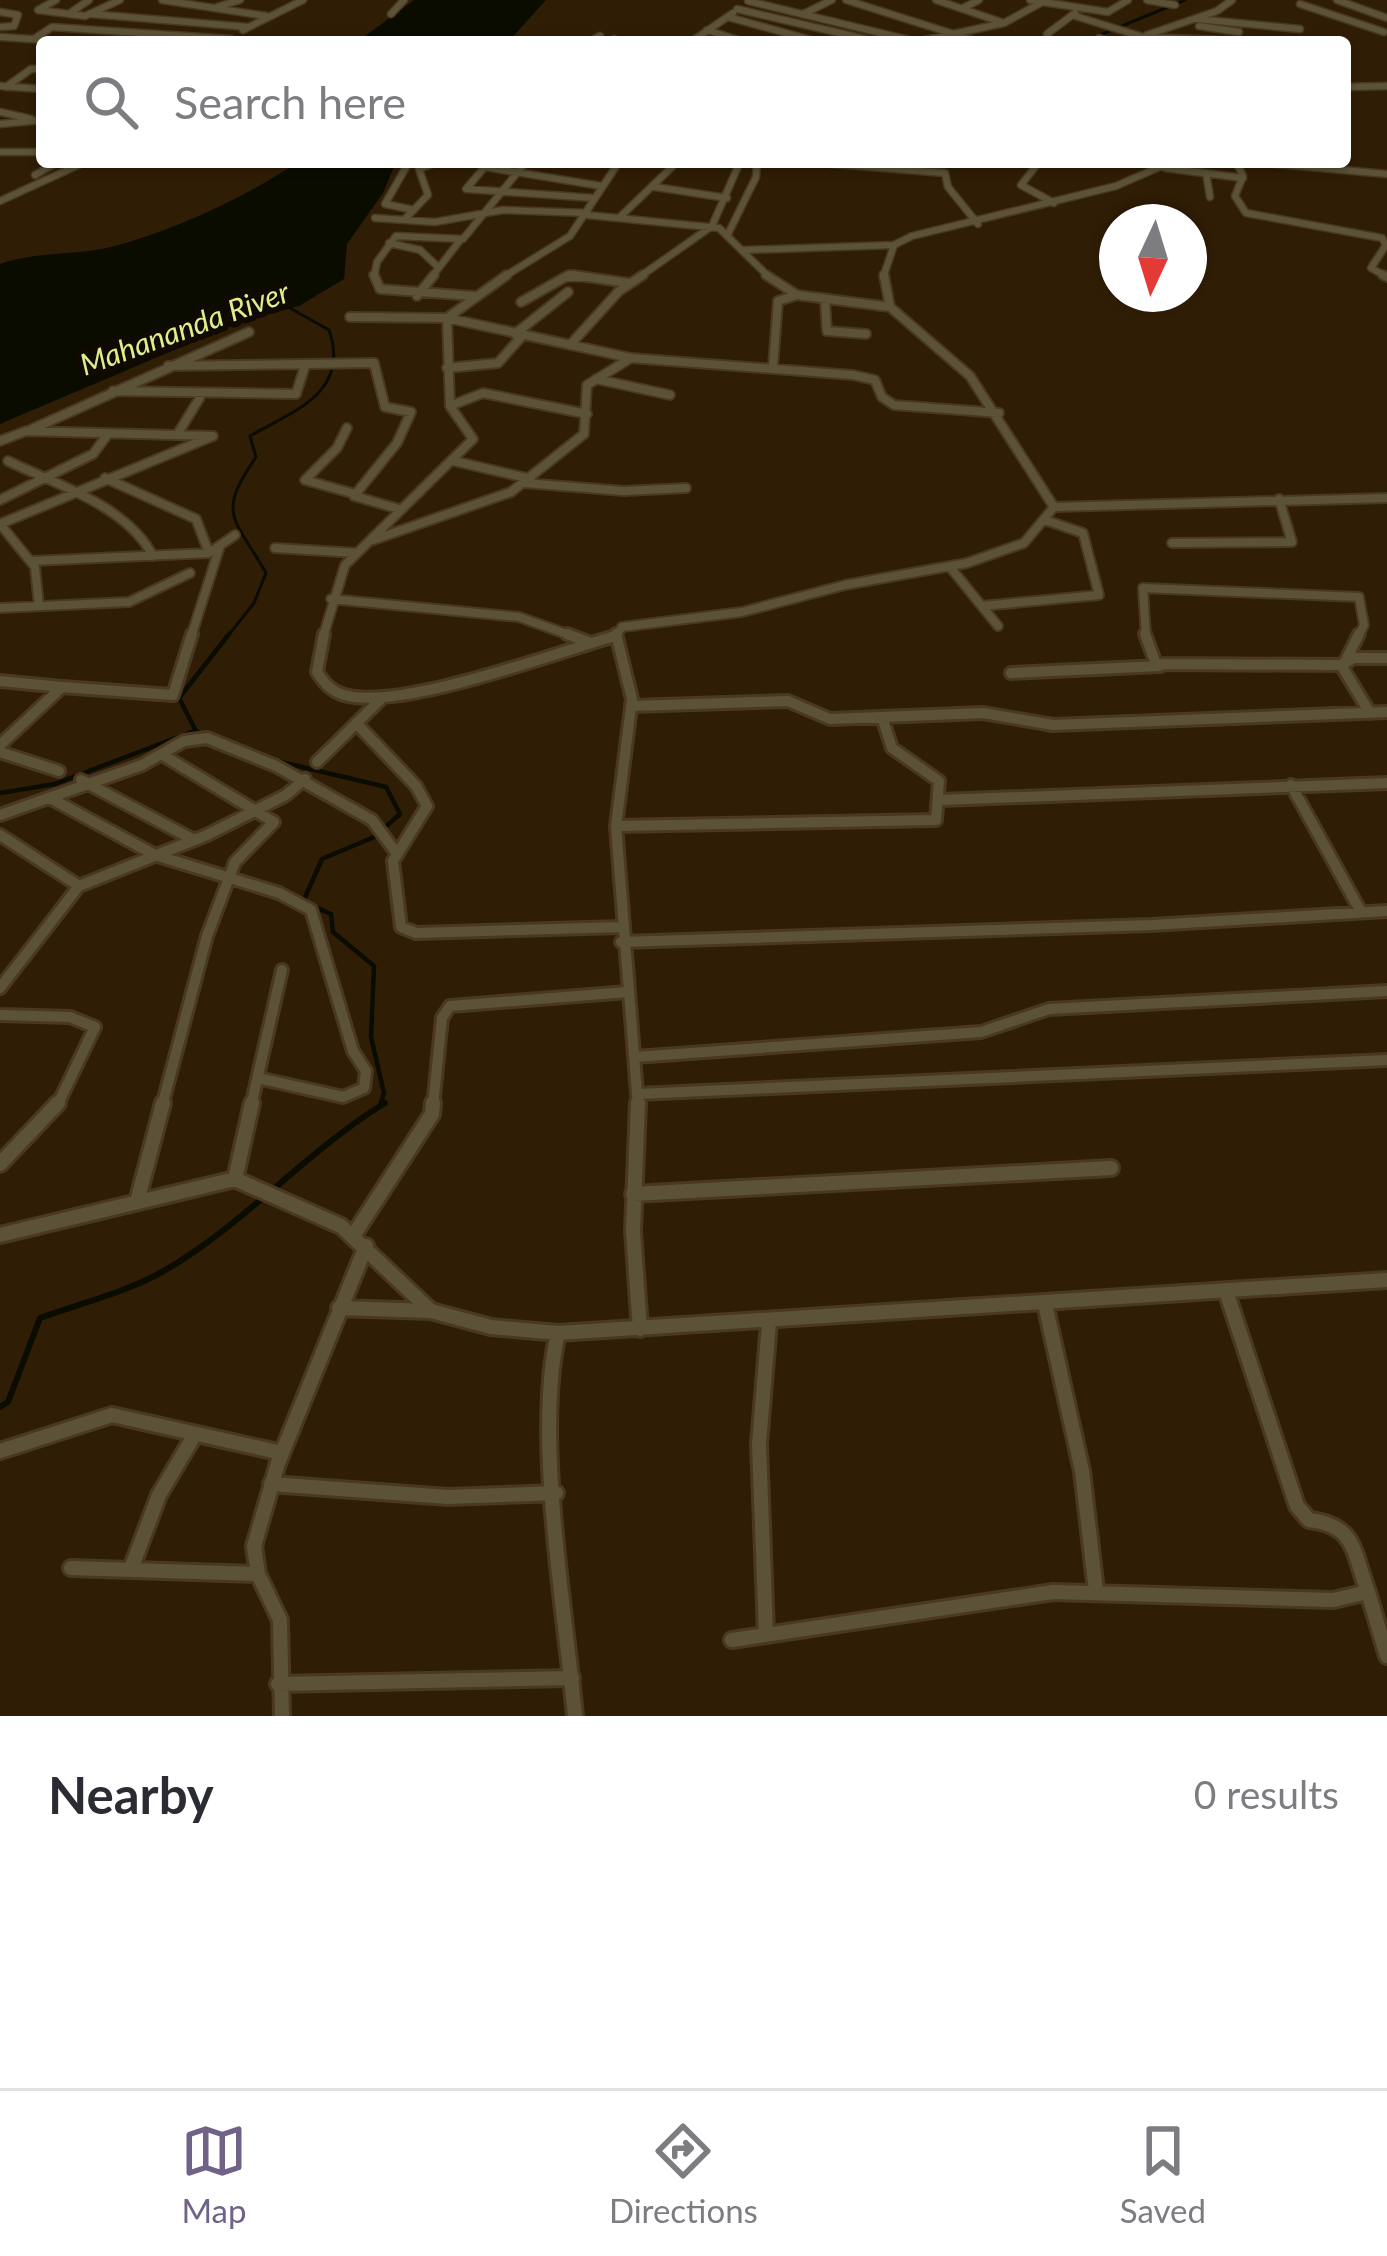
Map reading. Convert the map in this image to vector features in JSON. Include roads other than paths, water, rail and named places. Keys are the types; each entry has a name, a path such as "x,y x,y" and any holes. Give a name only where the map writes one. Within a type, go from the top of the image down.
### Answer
{"street":[{"path":"56,0 39,10 248,27"},
{"path":"68,15 89,0"},
{"path":"92,14 120,0"},
{"path":"162,0 266,16"},
{"path":"214,8 240,0"},
{"path":"282,0 294,3"},
{"path":"234,36 303,0"},
{"path":"391,14 404,0"},
{"path":"803,14 832,0"},
{"path":"847,0 968,36"},
{"path":"936,0 1004,23"},
{"path":"963,8 979,0"},
{"path":"1030,0 1110,12 1128,0"},
{"path":"1147,0 1175,5"},
{"path":"1149,36 1232,0"},
{"path":"1337,0 1387,18"},
{"path":"699,36 749,1 893,36"},
{"path":"947,36 1004,23 1045,1"},
{"path":"1300,4 1385,31 1382,43"},
{"path":"737,9 852,36"},
{"path":"1048,36 1082,9"},
{"path":"0,12 18,15 14,26 0,27"},
{"path":"1072,15 1132,36"},
{"path":"728,17 796,36"},
{"path":"1196,19 1300,29"},
{"path":"1172,25 1239,32"},
{"path":"38,36 51,27 174,36"},
{"path":"707,30 725,36"},
{"path":"0,37 34,39"},
{"path":"3,86 36,67"},
{"path":"3,86 36,89"},
{"path":"1351,87 1387,86"},
{"path":"0,112 32,121"},
{"path":"0,124 36,121"},
{"path":"0,152 36,151"},
{"path":"35,175 47,168"},
{"path":"0,201 72,168"},
{"path":"406,168 385,205 414,210"},
{"path":"404,220 428,195 418,171 424,168"},
{"path":"484,168 466,189 594,198"},
{"path":"505,168 601,185"},
{"path":"416,296 521,168"},
{"path":"559,179 562,168"},
{"path":"614,168 588,214 559,245 473,296 447,318 450,406 473,439 340,572 314,664 317,675 337,693 384,696 615,635 635,623 742,611 865,580 950,567 1014,548 1054,507"},
{"path":"619,218 671,168"},
{"path":"570,345 628,284 712,226 738,168"},
{"path":"728,234 756,168"},
{"path":"883,168 945,173 948,187 978,224"},
{"path":"1035,168 1021,185 1054,203"},
{"path":"745,250 894,245 912,236 1054,203 1159,168"},
{"path":"1182,168 1243,178"},
{"path":"1239,168 1243,178 1235,196 1248,214 1316,230 1382,238 1387,245 1371,268 1387,278"},
{"path":"1320,168 1387,174"},
{"path":"1206,173 1210,197"},
{"path":"655,187 727,198"},
{"path":"375,218 435,222 485,213 588,214 712,226 728,234 766,275 797,295 890,307"},
{"path":"461,239 397,236 377,262 373,286 416,296 473,296"},
{"path":"389,243 420,250 437,266"},
{"path":"894,245 882,286 890,307 953,356 999,412 1054,507"},
{"path":"521,302 570,274 628,284"},
{"path":"447,368 498,363 518,335 568,292"},
{"path":"773,366 778,301 797,295"},
{"path":"825,301 827,332 866,334"},
{"path":"350,317 447,318 631,358 773,366 873,379 882,398 894,405 999,412"},
{"path":"0,441 249,332"},
{"path":"370,541 501,496 528,481 580,440 587,428 585,388 631,358"},
{"path":"168,366 374,363 385,406 411,412 398,443 355,494"},
{"path":"110,391 297,394 305,366"},
{"path":"596,379 670,395"},
{"path":"450,406 483,393 587,414"},
{"path":"177,434 202,394"},
{"path":"347,428 338,448 305,480 355,494"},
{"path":"29,430 213,436 0,524 32,561 39,606"},
{"path":"20,515 0,502 93,454 108,434"},
{"path":"8,461 147,539 153,556"},
{"path":"454,461 528,481 624,490 686,488"},
{"path":"105,478 196,519 205,531 209,554"},
{"path":"355,494 357,500 398,509"},
{"path":"1054,507 1387,498"},
{"path":"1172,543 1294,542 1279,499"},
{"path":"982,606 1100,595 1083,533 1045,520"},
{"path":"32,561 209,554 235,535"},
{"path":"0,681 173,695 220,546"},
{"path":"275,548 357,553"},
{"path":"950,567 998,626"},
{"path":"0,608 130,602 190,573"},
{"path":"1163,666 1153,658 1143,628 1144,586 1359,598 1364,625 1344,663"},
{"path":"331,599 519,617 588,642"},
{"path":"615,635 632,706 616,826 621,942 638,1094 633,1194 640,1329"},
{"path":"1011,673 1387,658"},
{"path":"1344,663 1370,713"},
{"path":"59,771 2,743 62,688"},
{"path":"317,762 384,696"},
{"path":"632,706 788,700 820,718 983,713 1053,725 1387,712"},
{"path":"616,826 926,822 940,816 936,776 892,748 882,717"},
{"path":"356,723 416,786 427,806 419,826 395,851"},
{"path":"0,815 184,741 207,738 304,780 381,831 395,851 398,922 407,931 621,927"},
{"path":"138,1198 207,936 240,854 274,822 161,754"},
{"path":"3,980 79,886 194,840 257,810 304,780"},
{"path":"86,782 194,840"},
{"path":"941,800 1387,783"},
{"path":"1291,785 1361,912"},
{"path":"50,798 154,855 311,910 367,1080 361,1094 343,1097 258,1078"},
{"path":"0,835 79,886"},
{"path":"621,942 1387,910"},
{"path":"242,1181 282,970"},
{"path":"635,1057 981,1032 1006,1026 1028,1011 1048,1009 1387,991"},
{"path":"282,1716 280,1620 258,1574 254,1546 271,1484 360,1240 433,1114 442,1018 450,1006 627,992"},
{"path":"0,1165 55,1110 95,1027 70,1017 3,1017"},
{"path":"638,1094 1387,1060"},
{"path":"633,1194 1111,1168"},
{"path":"0,1235 138,1198 242,1181 290,1198 360,1240 431,1311"},
{"path":"339,1308 431,1311 491,1327 558,1333 1387,1280"},
{"path":"1226,1291 1297,1506 1309,1520 1336,1523 1345,1530 1387,1656"},
{"path":"1045,1304 1082,1472 1096,1591"},
{"path":"766,1634 759,1444 769,1322"},
{"path":"558,1333 550,1352 556,1493 575,1716"},
{"path":"0,1451 112,1415 282,1453"},
{"path":"131,1569 159,1495 194,1436"},
{"path":"271,1484 448,1496 556,1493"},
{"path":"71,1568 258,1574"},
{"path":"732,1640 925,1607 1096,1591 1333,1600 1368,1592"},
{"path":"278,1684 572,1678"}],"water":[{"path":"414,0 546,0 513,36 365,36"},
{"name":"Mahananda River","path":"288,168 393,168 383,193 347,244 344,279 299,306 240,322 0,424 0,264 111,247 184,223"}],"waterway":[{"path":"1098,36 1185,0"},
{"name":"Mahananda River","path":"227,637 254,603 266,573 234,516 236,492 256,457 250,436 314,397 332,370 329,330 288,307"},
{"path":"204,735 196,731 179,698 229,634"},
{"path":"0,793 55,784 194,731"},
{"path":"277,761 386,787 400,814 374,837 322,859 303,902 331,914 333,932 374,966 371,1037 384,1093 380,1106"},
{"path":"0,1407 8,1402 40,1318 118,1292 192,1254 385,1103"}]}
